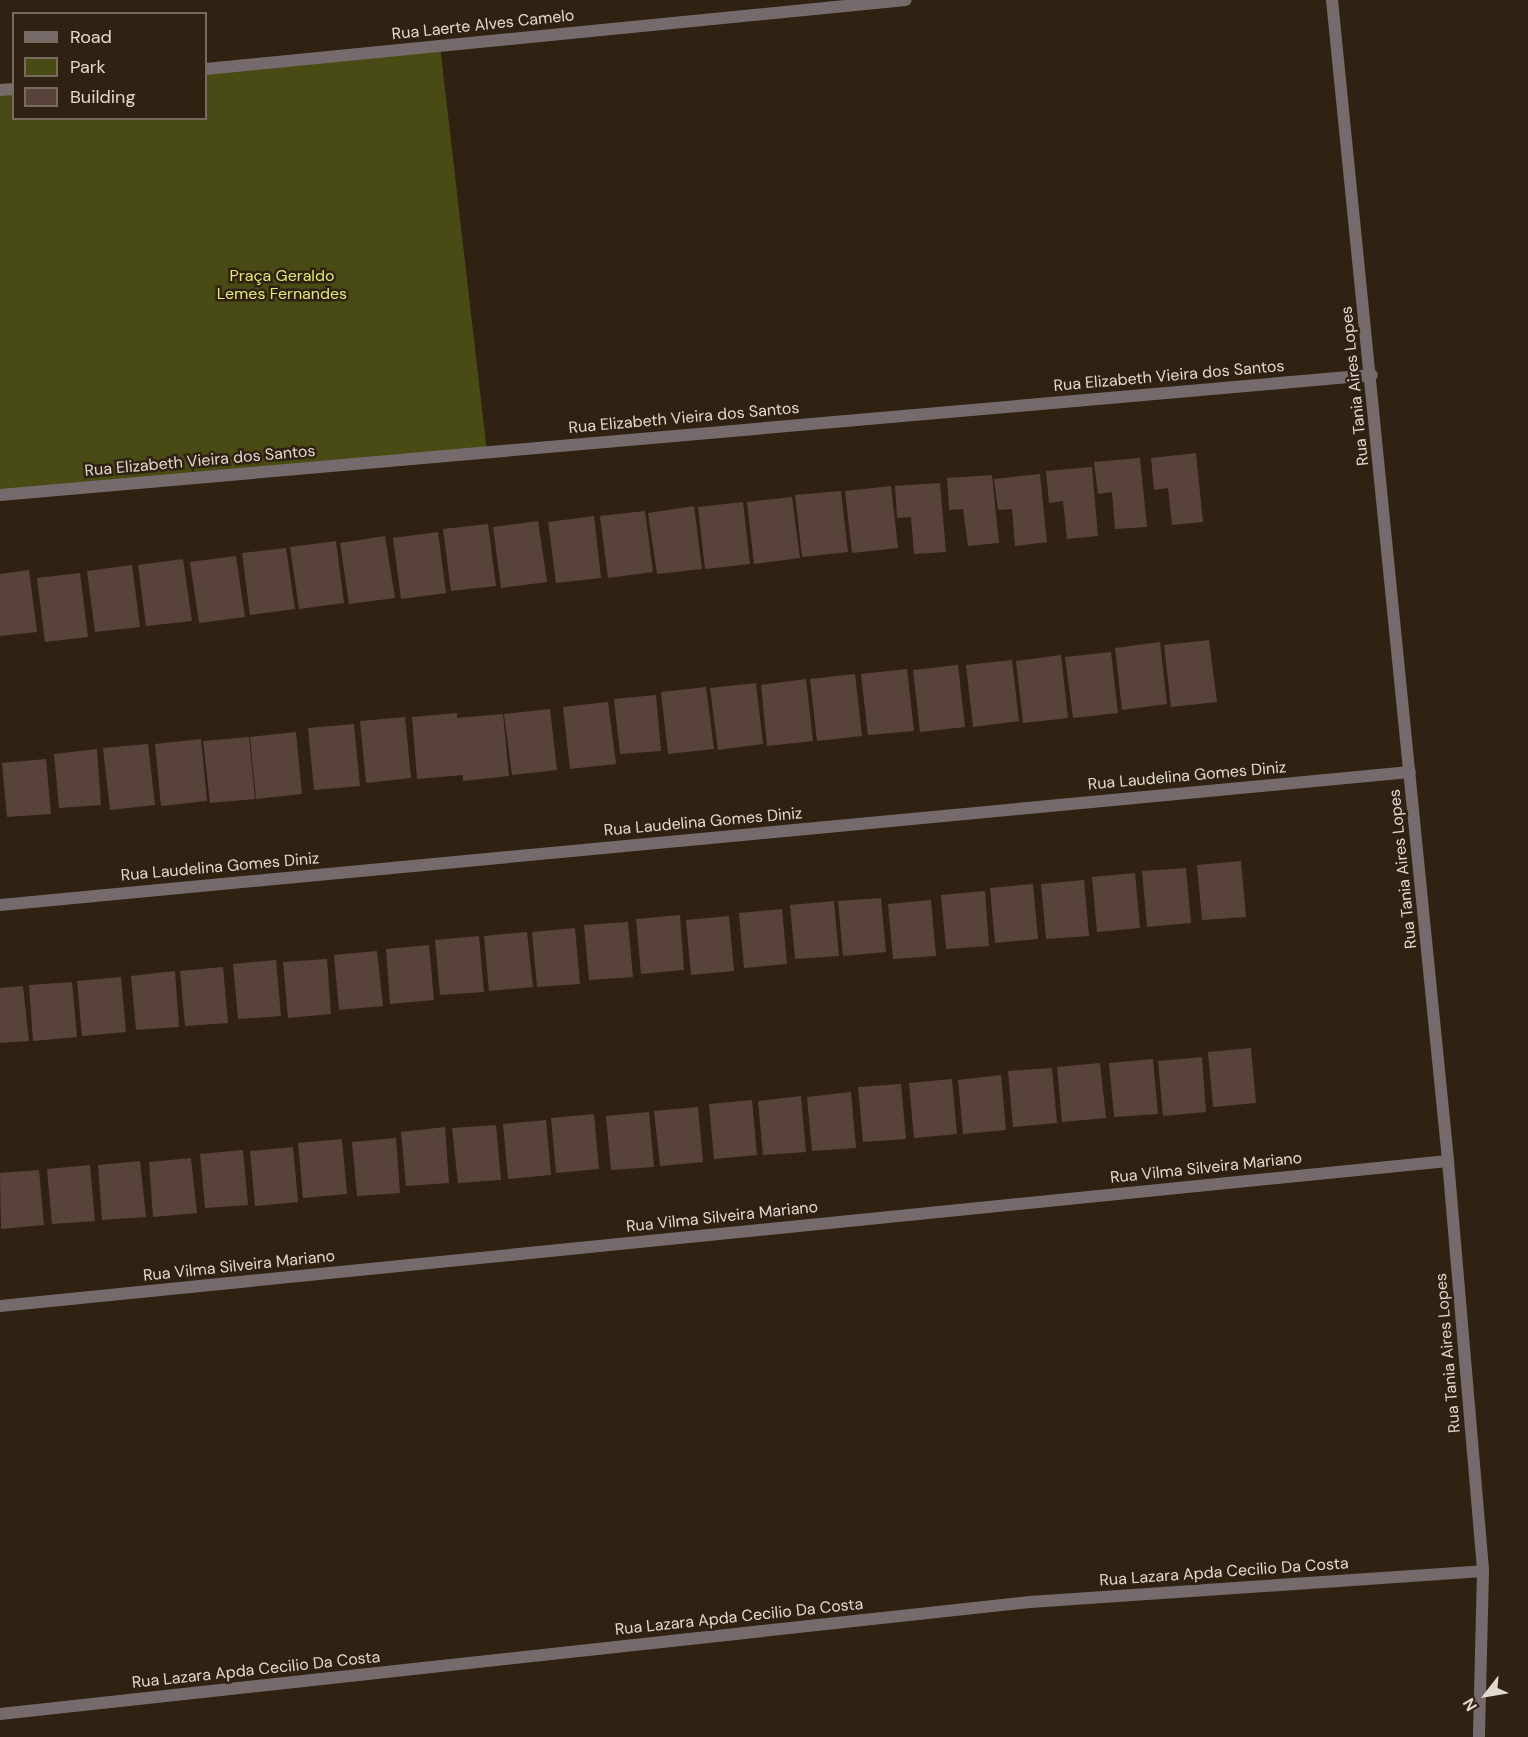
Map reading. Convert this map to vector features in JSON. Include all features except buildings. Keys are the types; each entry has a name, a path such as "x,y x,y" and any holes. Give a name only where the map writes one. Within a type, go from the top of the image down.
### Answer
{"street":[{"name":"Rua Laerte Alves Camelo","path":"207,69 906,0"},
{"name":"Rua Tania Aires Lopes","path":"1332,0 1351,211 1372,375 1448,1161 1483,1571 1479,1737"},
{"name":"Rua Elizabeth Vieira dos Santos","path":"0,495 1372,375"},
{"name":"Rua Laudelina Gomes Diniz","path":"0,904 1410,772"},
{"name":"Rua Vilma Silveira Mariano","path":"0,1306 1448,1161"},
{"name":"Rua Lazara Apda Cecilio Da Costa","path":"0,1714 1030,1602 1483,1571"}],"green space":[{"name":"Praça Geraldo Lemes Fernandes","path":"440,46 487,452 0,495 0,90 12,89 12,120 207,120 207,69"}]}
